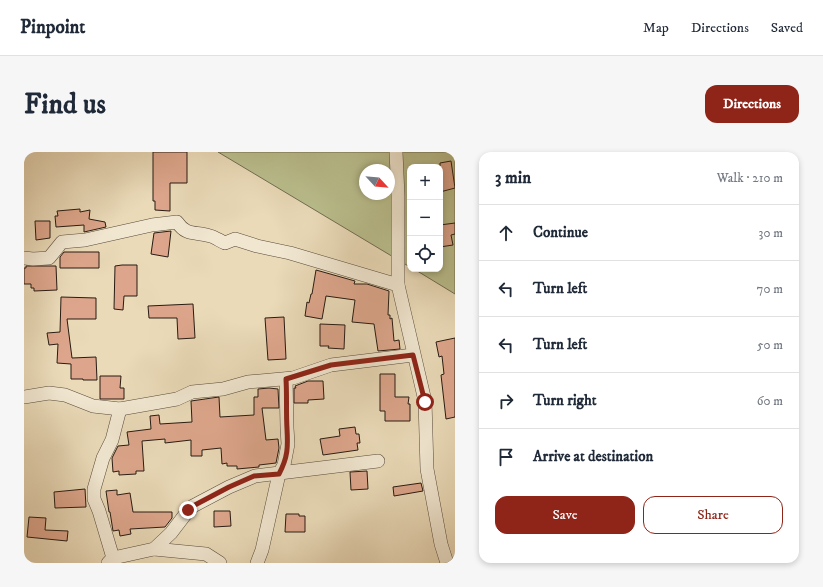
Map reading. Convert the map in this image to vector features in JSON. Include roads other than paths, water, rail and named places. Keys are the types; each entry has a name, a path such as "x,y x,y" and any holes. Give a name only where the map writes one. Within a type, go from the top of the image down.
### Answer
{"street":[{"path":"396,152 398,181 398,285 425,402 427,469 441,544 447,563"},
{"path":"24,258 49,258 62,242 85,240 152,225 176,222 186,232 211,236 225,243 235,239 257,246 290,253 398,285"},
{"path":"24,396 49,393 65,395 93,406 120,409 177,399 192,392 224,389 248,382 286,379 331,365 413,355"},
{"path":"257,563 262,550 279,474 284,466 288,444 286,379"},
{"path":"120,409 112,440 103,458 94,489 94,499 99,511 111,560 154,549 206,554 220,563"},
{"path":"154,549 171,533 193,506 254,476 378,461"}]}
